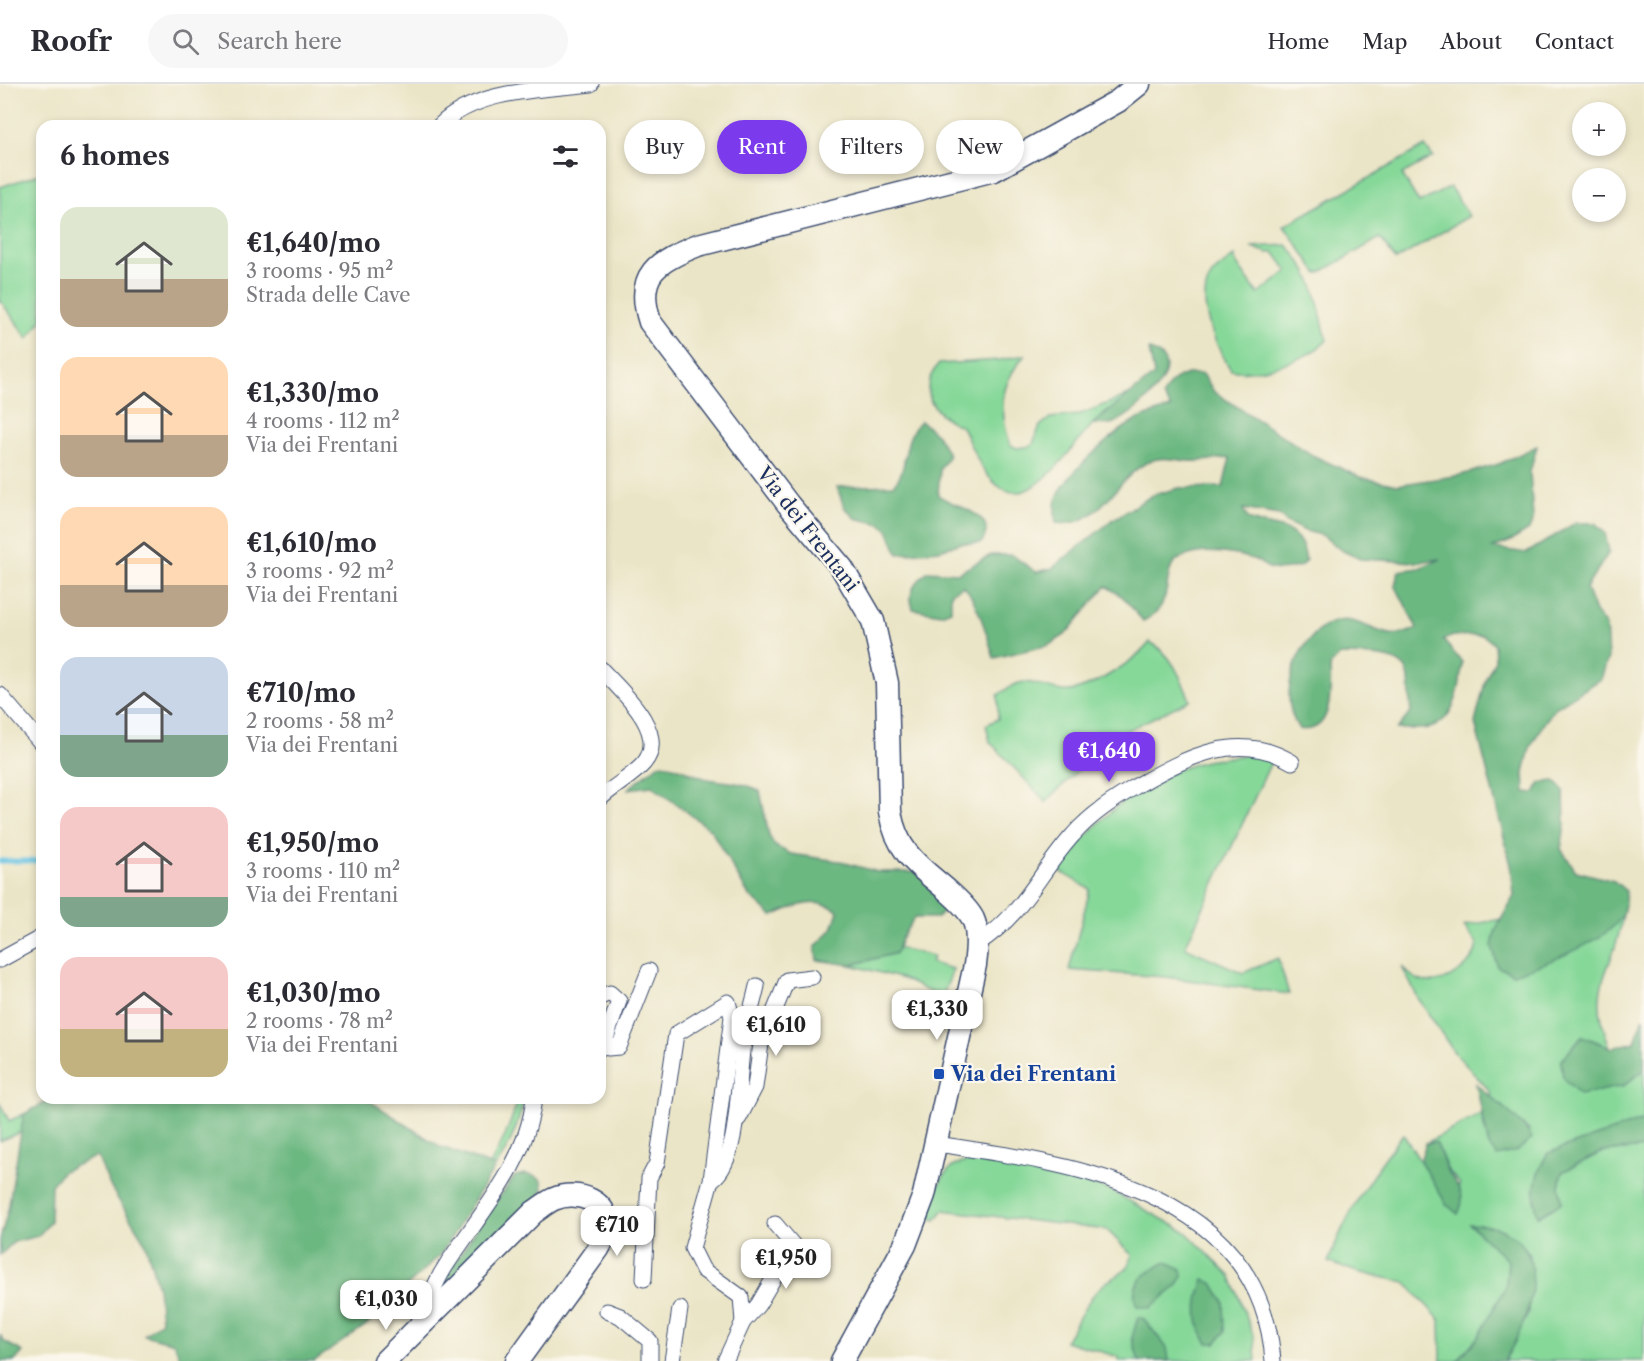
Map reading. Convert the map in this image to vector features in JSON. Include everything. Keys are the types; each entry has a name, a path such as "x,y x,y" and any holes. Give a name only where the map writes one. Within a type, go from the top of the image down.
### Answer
{"main road":[{"name":"Via dei Frentani","path":"842,1361 905,1245 924,1195 975,965 977,944 973,919 958,900 906,854 893,832 890,812 887,683 873,621 842,568 781,495 650,322 646,287 650,276 666,258 698,245 994,170 1118,101 1139,84"},
{"path":"384,1361 534,1212 553,1199 568,1195 589,1198 599,1204 605,1217 606,1231 598,1249 517,1361"}],"street":[{"path":"448,120 465,107 484,100 591,84"},
{"path":"606,675 641,714 647,724 651,744 646,761 606,794"},
{"path":"0,695 36,737"},
{"path":"977,944 1000,929 1018,909 1073,835 1107,804 1182,760 1220,749 1243,748 1277,753 1292,762"},
{"path":"0,960 36,940"},
{"path":"606,994 609,993 619,1001 606,1038 608,1048 619,1047 649,971"},
{"path":"711,1180 721,1173 736,1124 755,1087 761,1044 787,980 812,978"},
{"path":"736,1124 742,1045 758,986"},
{"path":"644,1279 649,1178 657,1163 676,1034 728,1002 732,1017 711,1180 692,1248 703,1270 741,1297 743,1322"},
{"path":"416,1330 445,1267 518,1157 533,1104"},
{"path":"936,1144 1021,1156 1078,1168 1111,1179 1170,1205 1227,1245 1245,1268 1264,1306 1274,1361"},
{"path":"725,1361 743,1322 758,1305 794,1245 775,1224"},
{"path":"672,1361 680,1309"},
{"path":"607,1311 620,1316 650,1341 650,1361"}],"green space":[{"path":"1425,146 1433,157 1402,174 1419,203 1450,187 1469,216 1396,260 1380,238 1318,274 1284,226"},
{"path":"36,175 36,328 28,339 0,300 0,187"},
{"path":"1287,245 1311,280 1327,340 1309,354 1282,364 1254,371 1231,370 1214,338 1206,313 1206,289 1210,278 1218,268 1235,256 1235,261 1258,294 1288,271 1274,252 1268,253 1251,247"},
{"path":"1149,350 1161,357 1166,366 1164,376 1157,388 1148,399 1125,417 1111,424 1093,424 1154,375"},
{"path":"1025,355 1010,377 1003,408 1010,445 1017,448 1032,446 1040,426 1050,418 1078,415 1129,395 1093,424 1053,471 1034,486 1024,491 1014,492 1005,490 990,478 978,461 962,427 942,415 931,402 928,387 929,380 939,364 1000,360"},
{"path":"1188,374 1203,374 1214,392 1312,455 1360,477 1397,485 1461,475 1499,464 1537,446 1530,472 1533,519 1529,530 1493,548 1527,553 1575,523 1595,523 1605,533 1609,552 1586,588 1595,612 1606,626 1608,658 1601,679 1555,708 1530,748 1524,772 1525,792 1535,793 1540,783 1555,781 1564,791 1565,825 1561,849 1576,871 1614,881 1626,891 1623,914 1616,924 1604,934 1573,951 1513,974 1498,967 1492,946 1496,929 1514,896 1511,865 1475,723 1486,678 1495,660 1494,644 1483,635 1453,636 1443,640 1462,662 1459,689 1448,714 1431,728 1397,729 1411,712 1408,674 1404,667 1389,659 1357,655 1340,655 1330,665 1328,708 1319,725 1310,729 1299,729 1295,722 1289,701 1291,678 1296,662 1314,635 1331,623 1341,620 1360,623 1390,634 1417,628 1395,585 1399,571 1419,568 1441,559 1417,562 1360,559 1341,550 1322,535 1305,531 1286,522 1279,515 1243,509 1248,519 1292,533 1303,548 1306,560 1301,566 1277,570 1253,559 1236,555 1207,552 1189,555 1174,563 1161,606 1143,621 1123,597 1106,586 1065,635 1049,645 994,658 977,608 963,586 951,593 951,610 941,614 913,609 911,597 913,588 928,571 958,573 991,555 1012,555 1036,572 1051,569 1115,518 1153,495 1179,488 1223,487 1230,458 1204,461 1155,459 1133,472 1094,512 1071,523 1056,523 1056,500 1069,479 1102,445 1126,427 1144,417 1171,408 1163,396 1165,391 1176,379"},
{"path":"921,421 937,435 949,455 940,469 938,495 981,518 986,533 981,543 961,543 940,550 898,554 888,530 881,524 855,518 844,507 837,487 893,485 902,471 910,437"},
{"path":"1150,642 1165,653 1170,660 1190,700 1080,753 1085,763 1046,802 990,742 986,725 998,719 998,695 1024,682 1063,691 1084,687 1123,666"},
{"path":"1253,754 1273,758 1185,947 1243,973 1278,958 1289,994 1166,977 1069,970 1090,889 1059,871 1072,853 1119,805 1156,780 1198,763"},
{"path":"659,764 677,767 704,778 747,785 760,791 769,836 775,846 791,854 838,861 878,872 915,872 947,899 943,912 937,918 914,918 901,939 896,953 851,965 817,960 815,947 832,929 838,911 830,906 814,903 797,906 772,916 748,894 711,830 652,786 628,789"},
{"path":"1623,914 1601,992 1600,1007 1610,1047 1582,1036 1561,1061 1563,1077 1623,1086 1644,1070 1644,1120 1548,1153 1534,1200 1539,1216 1559,1186 1562,1172 1602,1152 1644,1148 1644,1361 1504,1361 1528,1314 1530,1254 1505,1231 1490,1226 1471,1225 1508,1261 1506,1286 1479,1336 1457,1361 1441,1361 1440,1320 1405,1282 1357,1272 1328,1262 1360,1195 1403,1134 1447,1204 1460,1184 1447,1169 1436,1143 1426,1143 1481,1114 1489,1146 1529,1130 1493,1101 1489,1090 1454,1052 1418,998 1402,967 1416,979 1427,982 1444,980 1460,971 1471,959 1477,944 1464,926 1502,919 1494,942 1498,966 1550,956 1583,945 1611,927"},
{"path":"898,948 933,956 931,963 953,969 942,998 903,979 851,965 896,953"},
{"path":"1644,1017 1644,1070 1623,1086 1580,1095 1563,1077 1561,1061 1582,1036 1612,1048 1635,1042"},
{"path":"1476,1084 1516,1118 1529,1133 1532,1139 1517,1151 1497,1156 1489,1146"},
{"path":"0,1103 9,1121 24,1114 21,1132 0,1141"},
{"path":"43,1104 374,1104 439,1146 495,1167 441,1254 365,1326 314,1361 181,1361 174,1343 144,1335 161,1321 158,1288 145,1242 111,1188 97,1156 63,1171 51,1185 50,1222 38,1236 14,1242 0,1255 0,1240 8,1210 24,1114"},
{"path":"517,1104 523,1104 506,1151 495,1167 490,1165 506,1134"},
{"path":"1644,1120 1644,1148 1602,1152 1562,1172 1559,1186 1562,1202 1538,1216 1535,1199 1536,1183 1540,1168 1548,1153"},
{"path":"1436,1142 1445,1167 1462,1195 1458,1214 1447,1205 1420,1161 1426,1143"},
{"path":"997,1161 1108,1189 1186,1232 1231,1277 1254,1337 1256,1361 1118,1361 1119,1357 1065,1341 1092,1297 1103,1285 1125,1270 1132,1255 1107,1230 943,1210 936,1220 930,1218 938,1187 951,1168 967,1162"},
{"path":"525,1174 535,1176 542,1181 543,1189 538,1198 445,1294 438,1288 479,1225 515,1176"},
{"path":"1470,1224 1498,1229 1517,1239 1528,1255 1532,1274 1531,1296 1516,1340 1504,1361 1457,1361 1479,1336 1506,1286 1508,1261"},
{"path":"1166,1262 1180,1268 1183,1276 1177,1286 1150,1308 1137,1306 1135,1290 1137,1284 1141,1278"},
{"path":"1204,1280 1213,1283 1224,1302 1225,1332 1216,1343 1208,1343 1198,1321 1199,1296"},
{"path":"1138,1317 1144,1319 1167,1348 1169,1361 1139,1361 1132,1338"},
{"path":"0,1334 3,1341 23,1352 15,1361 0,1361"}],"waterway":[{"path":"0,861 36,861"}],"place":[{"name":"Via dei Frentani","path":"939,1074"}]}
